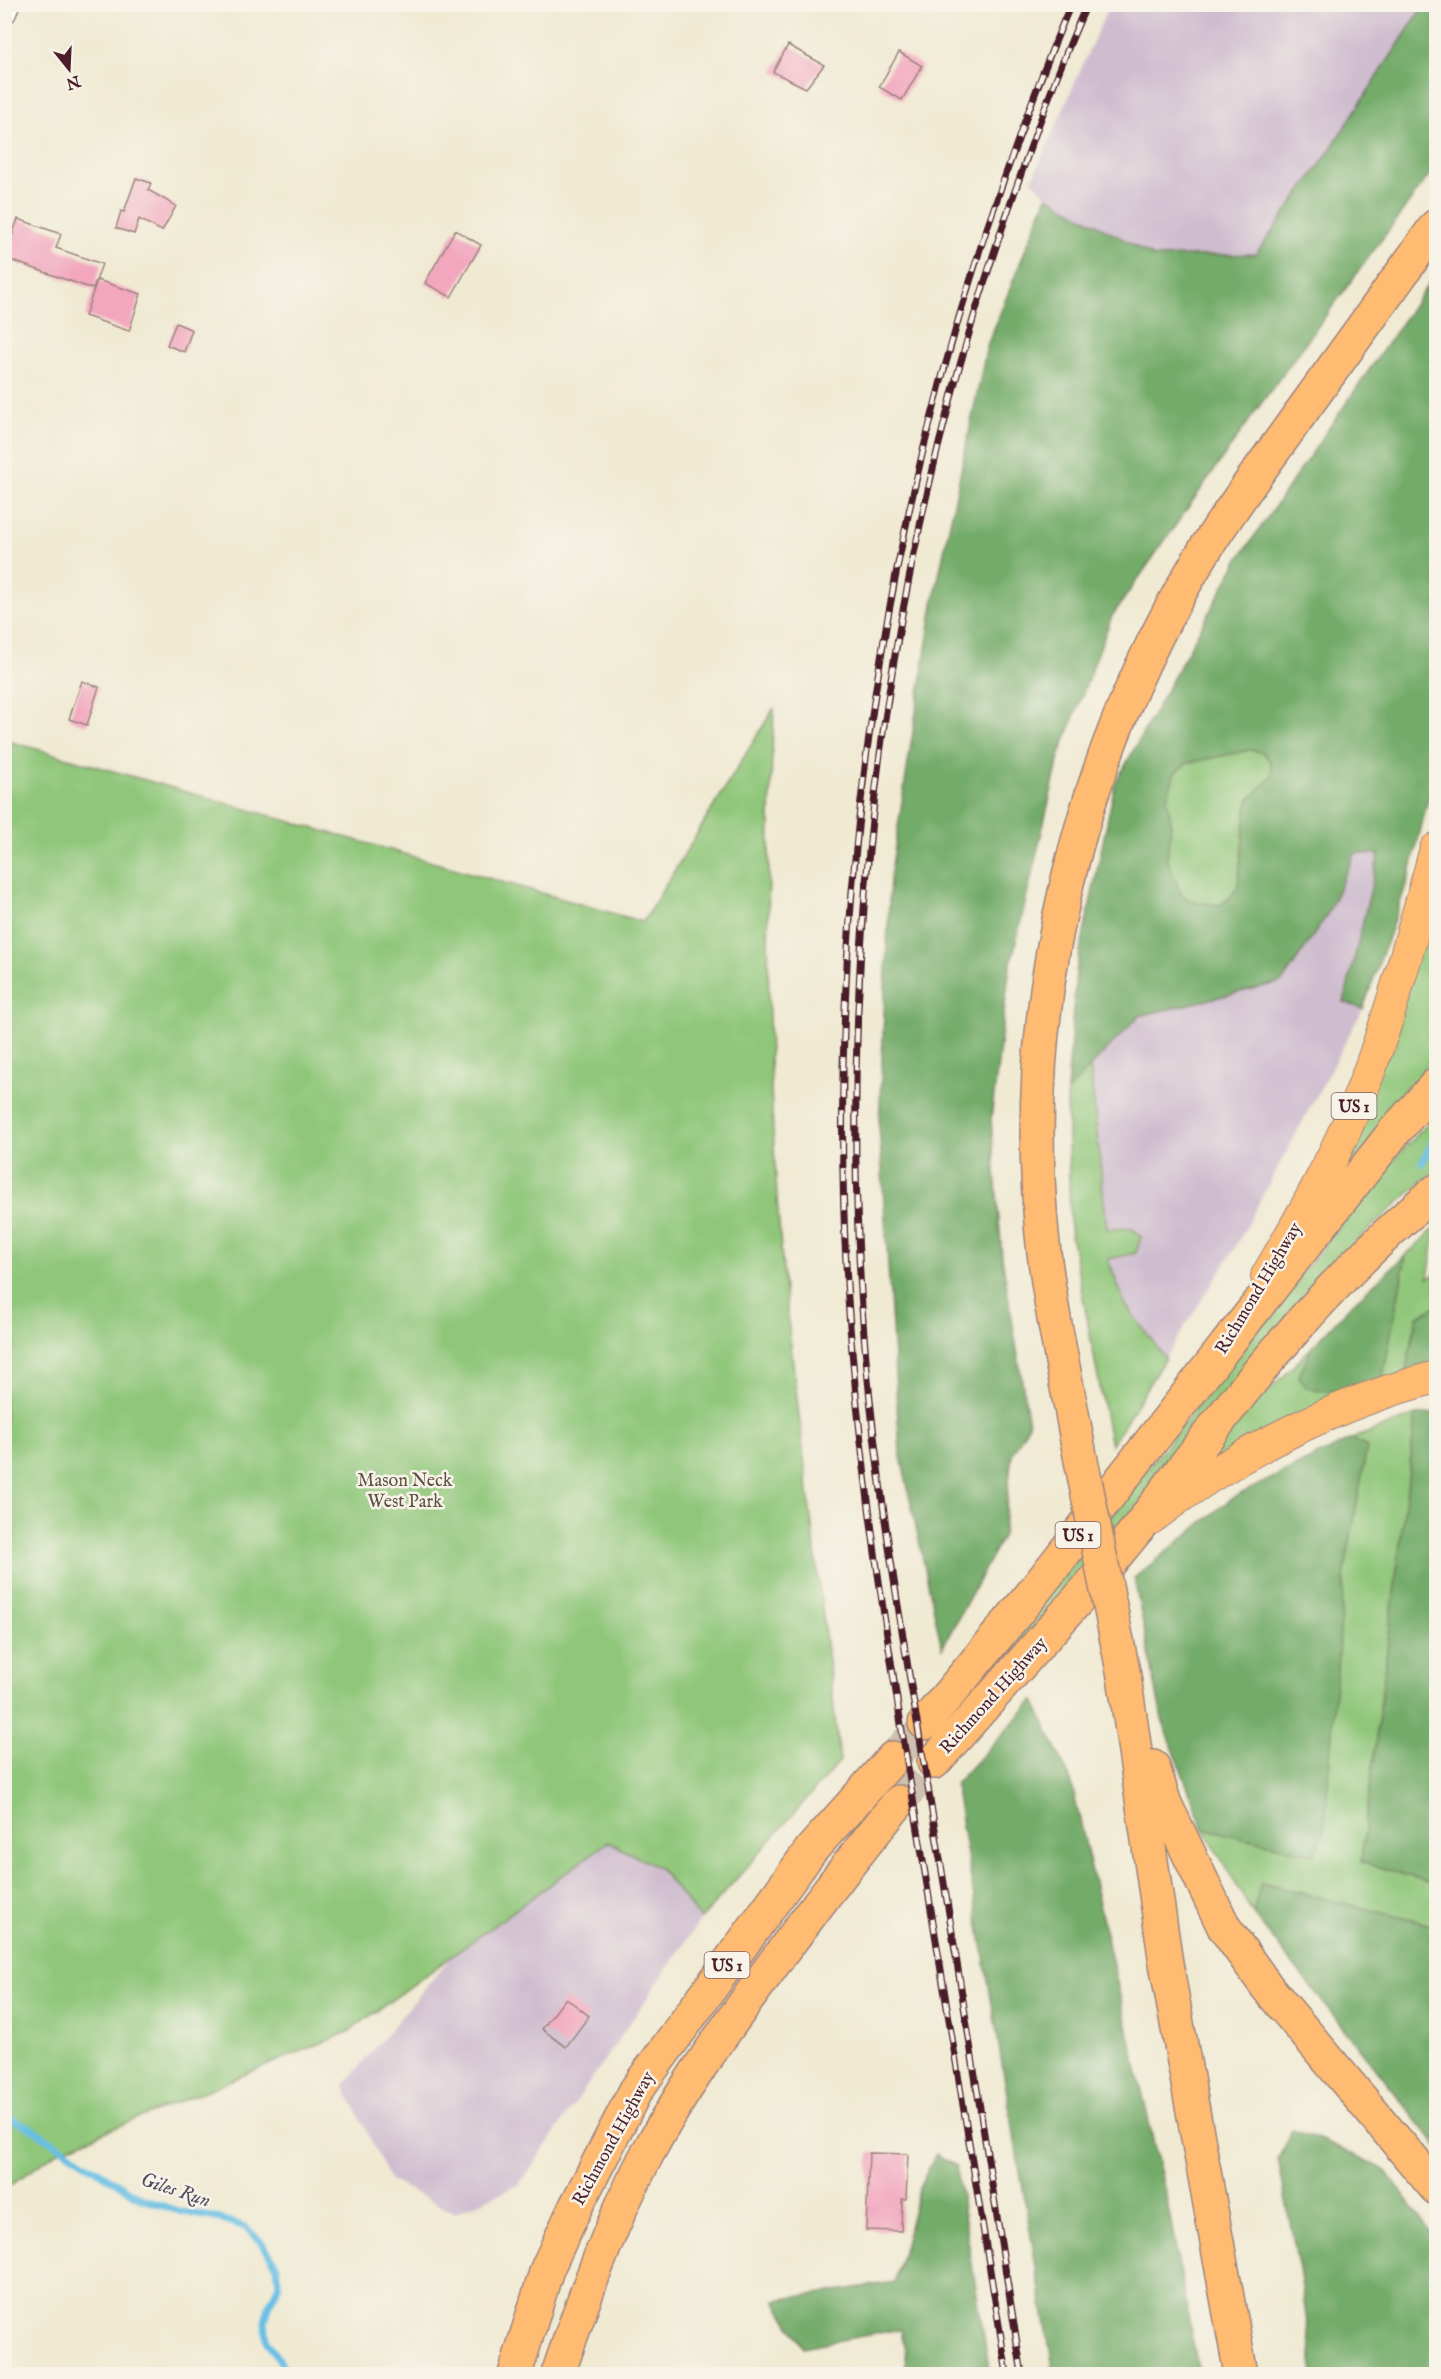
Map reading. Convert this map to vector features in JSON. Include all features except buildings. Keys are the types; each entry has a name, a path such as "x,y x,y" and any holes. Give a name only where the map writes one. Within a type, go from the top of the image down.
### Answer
{"highway":[{"path":"1241,2374 1166,1963 1124,1676 1048,1285 1041,1222 1038,1149 1042,1035 1051,965 1065,895 1080,838 1125,704 1152,645 1199,558 1235,504 1437,226"},
{"path":"1227,1344 1395,1131 1437,1085"},
{"path":"1138,1528 1217,1422 1352,1266 1437,1191"},
{"name":"Richmond Highway","path":"925,1723 1032,1594 1227,1344"},
{"name":"Richmond Highway","path":"934,1762 1097,1578 1138,1528"},
{"path":"1124,1676 1165,1804 1224,1927 1267,1987 1437,2188"},
{"name":"Richmond Highway","path":"515,2374 547,2269 574,2208 636,2090 811,1850 893,1758"},
{"name":"Richmond Highway","path":"558,2374 596,2265 621,2208 662,2127 738,2012 843,1869 899,1802"}],"main road":[{"name":"Richmond Highway","path":"1227,1344 1302,1216 1364,1086 1388,1016 1437,849"},
{"name":"Richmond Highway","path":"1138,1528 1179,1497 1234,1462 1288,1434 1358,1402 1437,1377"}],"street":[{"path":"4,12 7,4"}],"shaded area":[{"path":"1109,5 1424,5 1320,165 1256,254 1154,257 1047,196 1032,180"},
{"path":"1355,853 1379,854 1344,1002 1363,1009 1233,1251 1165,1358 1125,1304 1108,1259 1131,1228 1107,1229 1090,1066 1139,1016 1282,982 1327,915"},
{"path":"608,1842 659,1868 701,1919 519,2185 455,2213 390,2180 344,2085 451,1957"}],"green space":[{"path":"1424,5 1436,5 1436,166 1260,405 1112,616 1060,754 1009,972 991,1120 1002,1257 1029,1424 1012,1454 1003,1535 942,1648 900,1452 879,1125 890,878 933,604 987,346 1047,196 1154,257 1256,254 1320,165"},
{"path":"1436,273 1436,767 1409,877 1363,1009 1344,1002 1379,854 1355,853 1327,915 1282,982 1139,1016 1067,1091 1076,971 1115,784 1238,560","holes":["1250,750 1264,753 1271,763 1272,776 1249,800 1238,886 1232,896 1219,905 1193,902 1181,894 1167,860 1171,823 1167,798 1175,772 1188,763"]},
{"name":"Mason Neck West Park","path":"774,708 768,993 777,1200 783,1272 840,1761 701,1919 659,1868 608,1842 348,2032 61,2150 5,2189 5,740 643,922"},
{"path":"1250,750 1264,752 1271,763 1272,776 1249,800 1238,886 1232,896 1219,905 1193,902 1181,894 1167,860 1171,823 1167,798 1175,772 1188,763"},
{"path":"1436,905 1436,1053 1309,1221"},
{"path":"1090,1066 1107,1229 1132,1228 1141,1237 1136,1253 1108,1259 1125,1304 1165,1358 1111,1446 1070,1229 1067,1091"},
{"path":"1436,1115 1436,1169 1359,1238 1299,1304 1071,1592 932,1743 1339,1226 1404,1148"},
{"path":"1436,1227 1428,1278 1436,1274 1436,1306 1417,1317 1405,1375 1192,1476 1232,1428 1311,1348 1299,1377 1382,1381 1406,1255"},
{"path":"1406,1255 1382,1381 1328,1391 1307,1388 1299,1377 1311,1348 1353,1303"},
{"path":"1436,1306 1436,1366 1405,1375 1417,1317"},
{"path":"1436,1413 1436,1884 1361,1862 1416,1415"},
{"path":"1416,1415 1361,1862 1436,1884 1436,1926 1262,1883 1253,1914 1203,1828 1314,1855 1345,1569 1367,1447 1351,1439"},
{"path":"1351,1439 1367,1447 1345,1569 1324,1834 1314,1855 1203,1828 1162,1719 1134,1578 1232,1498"},
{"path":"1034,1700 1071,1781 1167,2201 1199,2374 1054,2374 955,1784"},
{"path":"1261,1883 1436,1926 1436,2145 1253,1914"},
{"path":"1292,2130 1325,2141 1384,2169 1436,2239 1436,2374 1314,2374 1301,2280 1278,2159"},
{"path":"936,2154 956,2166 990,2374 909,2374 901,2329 803,2347 775,2300 895,2282 919,2188"}],"waterway":[{"path":"1422,1163 1436,1135"},
{"name":"Giles Run","path":"4,2059 11,2080 9,2118 29,2127 142,2199 179,2211 221,2219 245,2227 262,2243 277,2266 279,2285 270,2303 265,2321 267,2340 288,2374"}],"tunnel":[{"path":"893,1758 925,1723"},
{"path":"899,1802 934,1762"}],"railway":[{"path":"1007,2374 895,1690 866,1487 847,1283 843,1150 845,1016 853,883 867,751 888,619 914,488 947,359 986,231 1037,88 1071,4"},
{"path":"1022,2374 900,1616 873,1431 862,1307 856,1163 858,1019 867,876 883,732 907,590 938,449 976,310 1021,174 1052,89 1087,4"}]}
